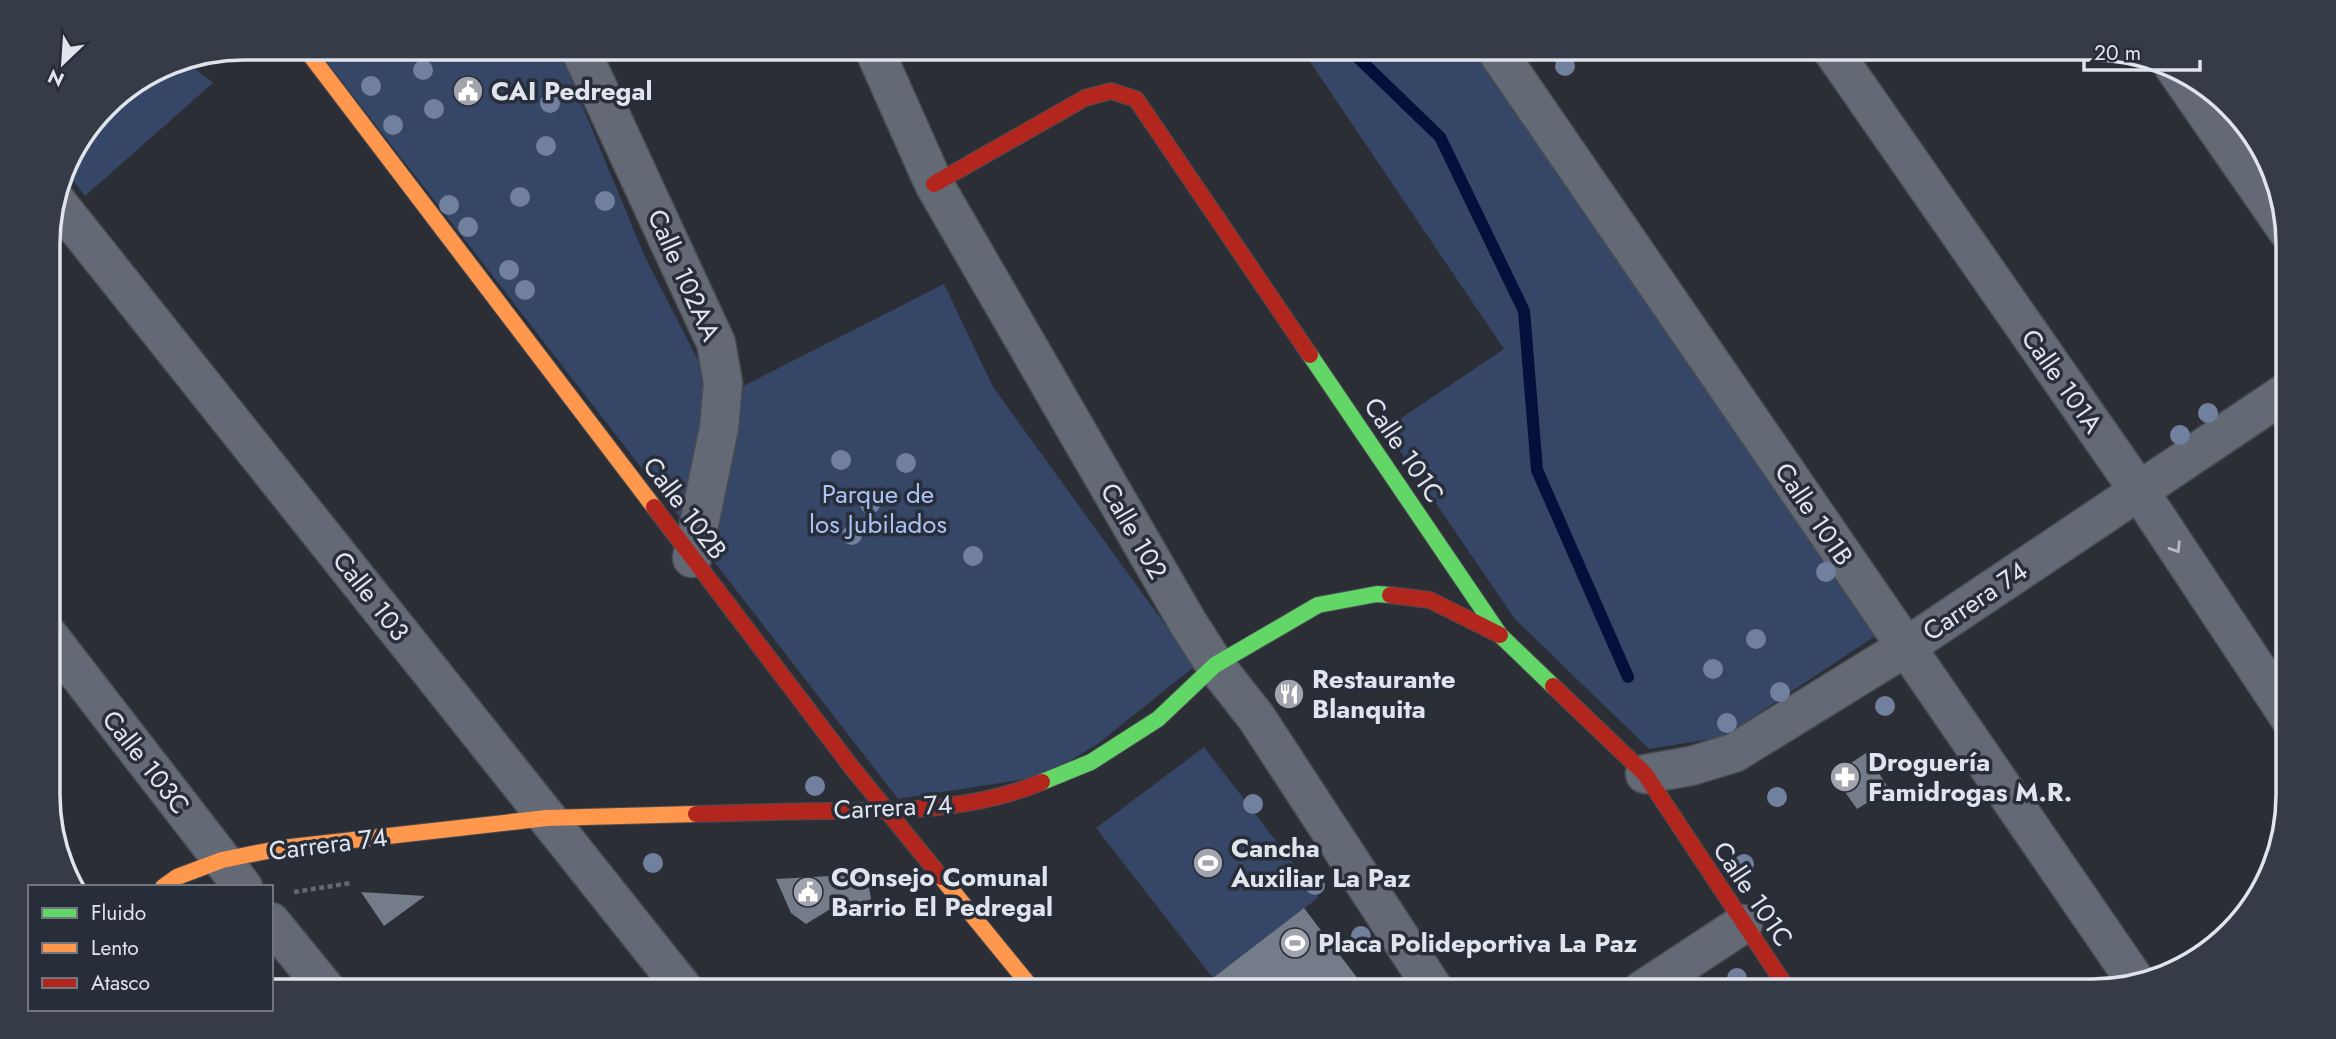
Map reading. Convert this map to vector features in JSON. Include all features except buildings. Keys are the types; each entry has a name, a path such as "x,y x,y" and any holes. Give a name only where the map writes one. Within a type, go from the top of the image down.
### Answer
{"street":[{"name":"Calle 102B","path":"314,60 888,812 1024,979"},
{"name":"Calle 102AA","path":"585,60 716,343 723,383 719,428 692,558"},
{"name":"Calle 102","path":"879,60 934,184 1188,623 1215,665 1256,717 1427,979"},
{"name":"Calle 101B","path":"1517,60 1906,648 2132,975"},
{"name":"Calle 101A","path":"1839,60 2139,491 2276,700"},
{"path":"2187,85 2273,210"},
{"name":"Calle 101C","path":"934,184 1086,98 1111,91 1136,99 1500,635 1645,774 1781,979"},
{"name":"Calle 103","path":"63,210 676,979"},
{"name":"Carrera 74","path":"1645,774 1691,766 1734,753 1906,648 2276,399"},
{"name":"Carrera 74","path":"166,885 177,877 232,873 282,848 547,818 888,812 940,808 1018,792 1091,762 1158,719 1215,665 1318,605 1377,594 1430,600 1500,635"},
{"name":"Calle 103C","path":"60,650 232,873"},
{"path":"281,911 320,979"},
{"path":"1659,979 1743,924"}],"path":[{"path":"281,911 292,893 359,881"}],"green space":[{"name":"Parque de los Jubilados","path":"325,60 563,60 645,257 718,399 944,284 993,387 1195,666 1099,743 1045,776 898,799"},
{"path":"1309,60 1484,60 1877,635 1723,737 1649,749 1515,619 1385,429 1504,349"},
{"path":"193,67 213,83 85,196 71,178 84,151 122,105 162,78"},
{"name":"Cancha Auxiliar La Paz","path":"1204,747 1319,897 1213,978 1096,828"}],"waterway":[{"path":"1360,60 1440,137 1524,311 1537,470 1628,677"}],"traffic: fast":[{"path":"1310,355 1500,635 1553,686"},
{"path":"1042,782 1091,762 1158,719 1215,665 1318,605 1377,594 1390,595"}],"traffic: slow":[{"path":"314,60 654,507"},
{"path":"166,885 177,877 222,860 282,848 547,818 696,814"},
{"path":"941,877 1024,979"}],"traffic: jam":[{"path":"934,184 1085,98 1111,91 1136,99 1310,355"},
{"path":"654,507 853,769 941,877"},
{"path":"1390,595 1430,600 1500,635"},
{"path":"1553,686 1645,774 1781,979"},
{"path":"696,814 938,807 991,798 1042,782"}],"place":[{"name":"CAI Pedregal","path":"468,91"},
{"name":"Restaurante Blanquita","path":"1289,694"},
{"name":"Droguería Famidrogas M.R.","path":"1845,777"},
{"name":"Cancha Auxiliar La Paz","path":"1208,863"},
{"name":"COnsejo Comunal Barrio El Pedregal","path":"808,892"},
{"name":"Placa Polideportiva La Paz","path":"1295,943"}]}
